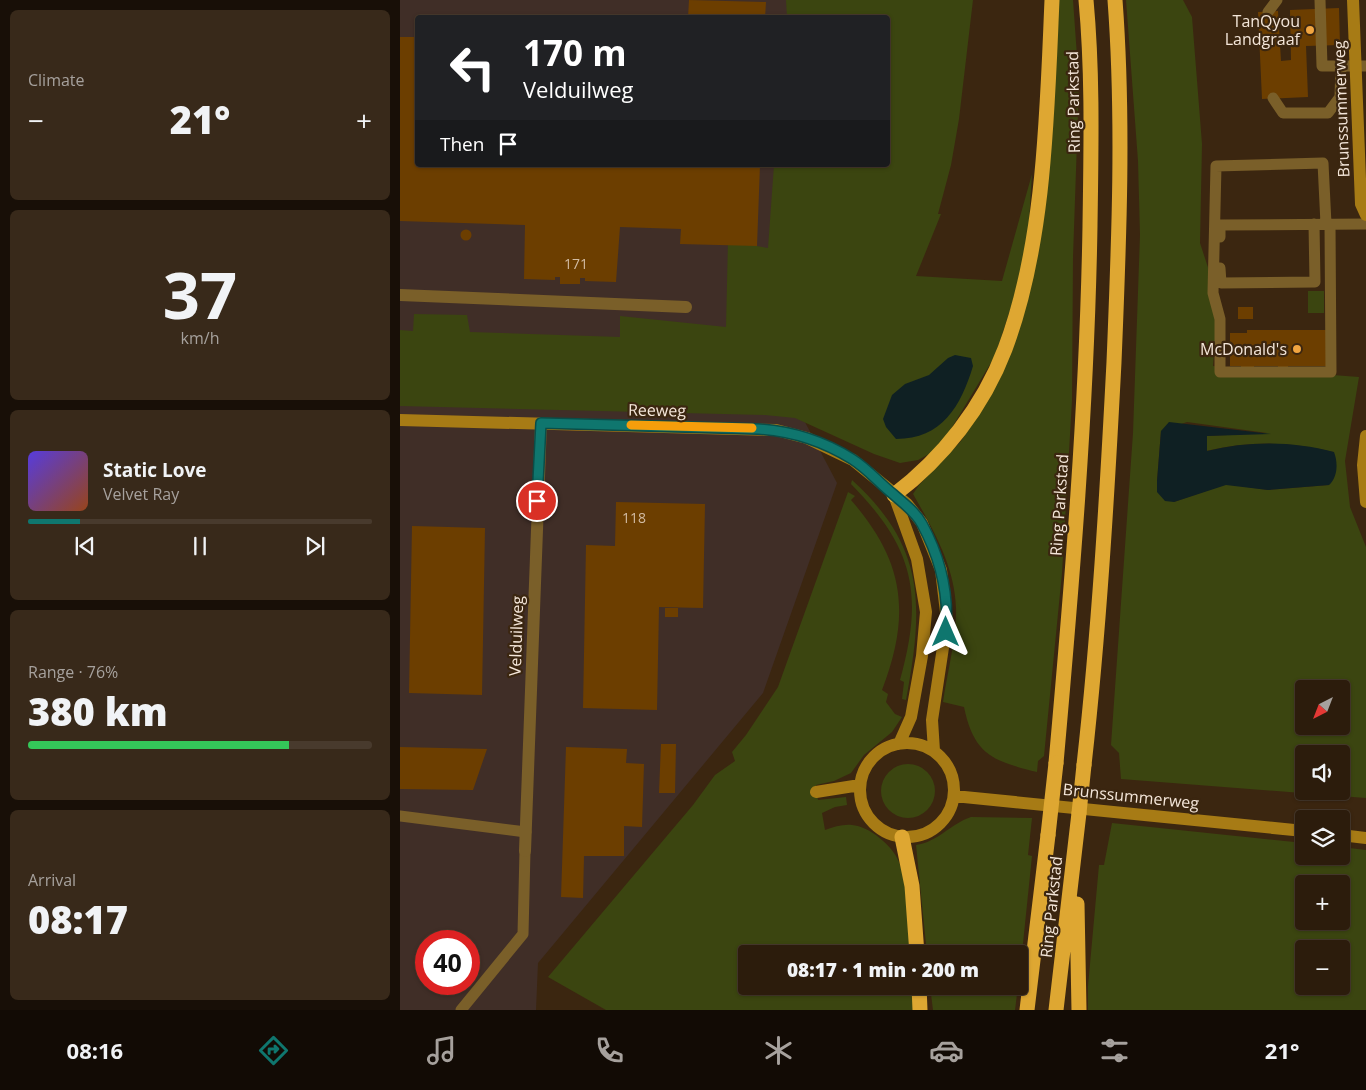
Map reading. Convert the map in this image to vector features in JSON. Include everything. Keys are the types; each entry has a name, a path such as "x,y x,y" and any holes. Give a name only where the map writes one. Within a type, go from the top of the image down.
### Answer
{"highway":[{"path":"894,495 918,475 951,440 978,402 1005,350 1022,295 1032,246 1043,153 1052,0"},
{"name":"Ring Parkstad","path":"1027,1010 1056,763 1071,596 1088,300 1091,90 1086,0"},
{"name":"Ring Parkstad","path":"1056,1010 1084,766 1101,569 1116,312 1120,178 1118,37 1115,0"},
{"path":"902,837 912,886 916,945"},
{"path":"1076,838 1079,1010"},
{"path":"919,995 920,1010"}],"street":[{"name":"Brunssummerweg","path":"1353,0 1360,66 1361,204 1366,215"},
{"path":"400,295 686,307"},
{"name":"Reeweg","path":"400,420 758,429 791,432 826,445 853,460 894,495 908,504 922,523 934,550 945,590 947,621 932,720 934,751"},
{"name":"Velduilweg","path":"525,850 541,423"},
{"path":"1366,436 1364,465 1366,502"},
{"name":"Reeweg","path":"894,495 917,559 926,612 922,656 911,717 899,744"},
{"path":"911,743 934,751 942,758 952,776 954,796 952,807 939,826 918,836 902,837 886,832 869,818 860,798 860,785 869,763 887,748 899,744 911,743"},
{"path":"816,792 860,785"},
{"name":"Brunssummerweg","path":"954,796 1295,830"},
{"path":"1350,836 1366,838"}],"lane":[{"path":"1268,12 1277,0"},
{"path":"1320,0 1322,66 1360,66"},
{"path":"1273,98 1283,113 1328,112 1340,97 1342,66"},
{"path":"1323,224 1331,372 1220,372 1220,319 1213,293 1216,166 1323,162 1323,224 1314,282 1220,283 1220,225 1323,224 1366,224"},
{"path":"400,816 526,832"},
{"path":"461,1010 523,934 525,850"}],"shaded area":[{"path":"400,0 801,0 801,15 415,15 415,167 797,167 787,388 837,483 763,693 538,963 536,1010 400,1010"},
{"path":"955,355 971,358 973,366 955,407 947,418 926,433 912,438 896,439 886,427 883,419 892,395 905,384 929,375 948,358"},
{"path":"1169,422 1271,434 1207,436 1207,451 1239,445 1286,444 1334,452 1337,465 1336,474 1329,485 1268,490 1226,485 1174,502 1165,501 1157,492 1157,481 1161,431"}],"green space":[{"path":"786,0 973,0 959,119 951,165 938,214 941,214 916,276 1002,281 1032,174 1028,238 1016,292 995,356 945,439 931,453 918,460 900,463 874,454 795,418 765,415 400,406 400,330 413,331 414,314 467,315 470,332 620,337 620,316 726,327 728,241 768,248 774,167 890,167 890,15 787,15"},
{"path":"1058,0 1073,0 1079,84 1073,257 1072,400 1062,573 1044,756 1038,761 1037,772 1008,764 988,753 973,736 964,707 943,702 955,631 955,593 942,549 913,494 919,485 961,441 987,401 1021,316"},
{"path":"1126,0 1183,0 1192,17 1202,144 1200,243 1218,298 1213,366 1359,377 1345,461 1350,507 1366,547 1366,798 1350,797 1350,745 1295,745 1295,792 1121,779 1119,753 1111,745 1133,433 1140,235 1138,161","holes":["1187,422 1267,433 1207,436 1206,451 1238,445 1286,444 1333,452 1329,485 1268,490 1226,484 1174,502 1157,481 1161,431"]},
{"path":"1308,291 1324,291 1324,313 1308,313"},
{"path":"852,480 877,505 894,530 907,555 914,581 916,608 915,636 906,700 902,699 904,682 900,680 911,622 912,597 908,574 901,551 889,530 872,507 851,484"},
{"path":"848,492 855,496 851,500 883,545 892,567 898,590 897,637 882,690 888,694 886,702 895,714 902,717 892,732 864,755 851,773 834,781 816,785 818,800 846,797 847,805 835,807 822,813 825,830 845,825 859,826 880,838 896,856 902,871 907,894 911,945 738,945 738,995 913,995 914,1010 606,1010 548,977 693,805 715,775 735,761 732,752 746,735 778,687"},
{"path":"908,764 918,766 927,772 933,781 935,791 933,801 927,810 918,816 908,818 898,816 889,810 883,801 881,791 883,781 889,772 898,766"},
{"path":"971,817 1032,818 1028,855 1032,856 1023,945 926,945 916,845 938,837"},
{"path":"1112,823 1295,842 1295,865 1350,865 1350,848 1366,850 1366,1010 1088,1010 1088,986 1099,865 1104,865"},
{"path":"931,995 1017,995 1015,1010 933,1010"}],"building":[{"path":"689,0 766,2 765,15 688,15"},
{"path":"1339,8 1340,45 1306,46 1308,97 1262,99 1258,12 1278,11 1281,61 1291,60 1290,10"},
{"path":"400,37 415,37 415,167 760,167 757,246 680,244 681,229 620,227 616,282 585,281 585,278 580,278 580,284 560,284 560,277 555,277 555,280 524,279 525,225 400,221"},
{"path":"464,230 468,230 471,235 470,239 464,240 461,237 461,233"},
{"path":"1238,307 1253,307 1253,319 1238,319"},
{"path":"1247,330 1326,330 1326,366 1288,366 1288,369 1278,369 1278,366 1254,366 1254,369 1241,369 1241,366 1230,366 1230,333 1247,333"},
{"path":"616,502 705,504 703,608 659,607 657,710 583,708 586,545 615,546"},
{"path":"412,526 485,528 482,695 409,693"},
{"path":"665,608 678,608 678,617 665,617"},
{"path":"661,744 676,744 675,793 659,793"},
{"path":"400,747 487,749 473,790 400,789"},
{"path":"566,747 627,749 626,763 644,764 642,827 624,826 624,856 584,856 583,898 561,897"}],"slow traffic":[{"path":"631,425 752,428"}],"place":[{"name":"TanQyou Landgraaf","path":"1310,30"},
{"name":"McDonald's","path":"1297,349"}],"route":[{"path":"537,501 541,423 758,429 791,432 826,445 853,460 879,480 894,495 908,504 922,523 941,570 945,590 946,632"}]}
